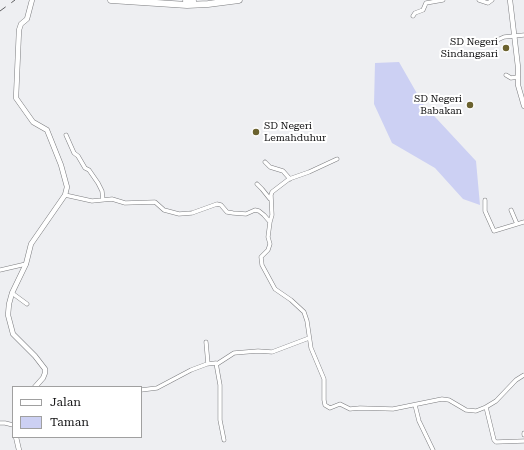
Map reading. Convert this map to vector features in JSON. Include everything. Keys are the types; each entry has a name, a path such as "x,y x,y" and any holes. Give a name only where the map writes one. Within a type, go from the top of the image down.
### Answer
{"highway":[{"path":"111,0 187,5 239,0"},
{"path":"186,0 193,0"}],"street":[{"path":"32,0 26,19 21,24 19,30 16,98 33,122 45,129 48,133 67,187 65,195 31,244 26,264 12,293 8,310 11,331 17,340 39,362 45,371 43,378 36,386"},
{"path":"413,16 415,13 423,10 426,3 443,0"},
{"path":"479,0 488,3 493,0 498,0"},
{"path":"510,0 519,89 524,106"},
{"path":"493,42 504,37 524,35"},
{"path":"506,75 511,78 518,77"},
{"path":"66,135 74,153 78,156 85,168 89,170 98,183 102,191 103,200"},
{"path":"337,159 290,179 271,193 272,215 268,237 270,246 261,258 262,266 275,289 291,300 304,312 307,321 310,348 323,377 323,398 327,406 332,408 340,404 350,409 360,408 389,410 442,398 470,411 476,411 496,401 516,380 524,375"},
{"path":"265,162 270,167 283,171 290,179"},
{"path":"257,184 272,202"},
{"path":"65,195 91,201 113,199 125,203 155,202 164,210 181,214 193,213 217,204 221,205 227,212 233,213 246,214 259,210 270,222"},
{"path":"485,200 485,211 494,231 524,222"},
{"path":"511,210 517,224"},
{"path":"0,270 26,264"},
{"path":"12,293 27,304"},
{"path":"142,390 157,388 191,370 208,364 217,364 234,354 258,351 272,352 309,338"},
{"path":"206,342 208,364"},
{"path":"217,364 221,391 221,425 224,440"},
{"path":"415,405 419,421 433,450"},
{"path":"486,407 495,441 524,441"},
{"path":"0,424 5,422 12,425"},
{"path":"16,438 19,450"}],"green space":[{"path":"399,62 423,104 476,161 480,205 463,199 435,168 392,143 374,104 375,63"}],"railway":[{"path":"0,11 15,0"}],"place":[{"name":"SD Negeri Sindangsari","path":"506,48"},
{"name":"SD Negeri Babakan","path":"470,105"},
{"name":"SD Negeri Lemahduhur","path":"256,132"}]}
